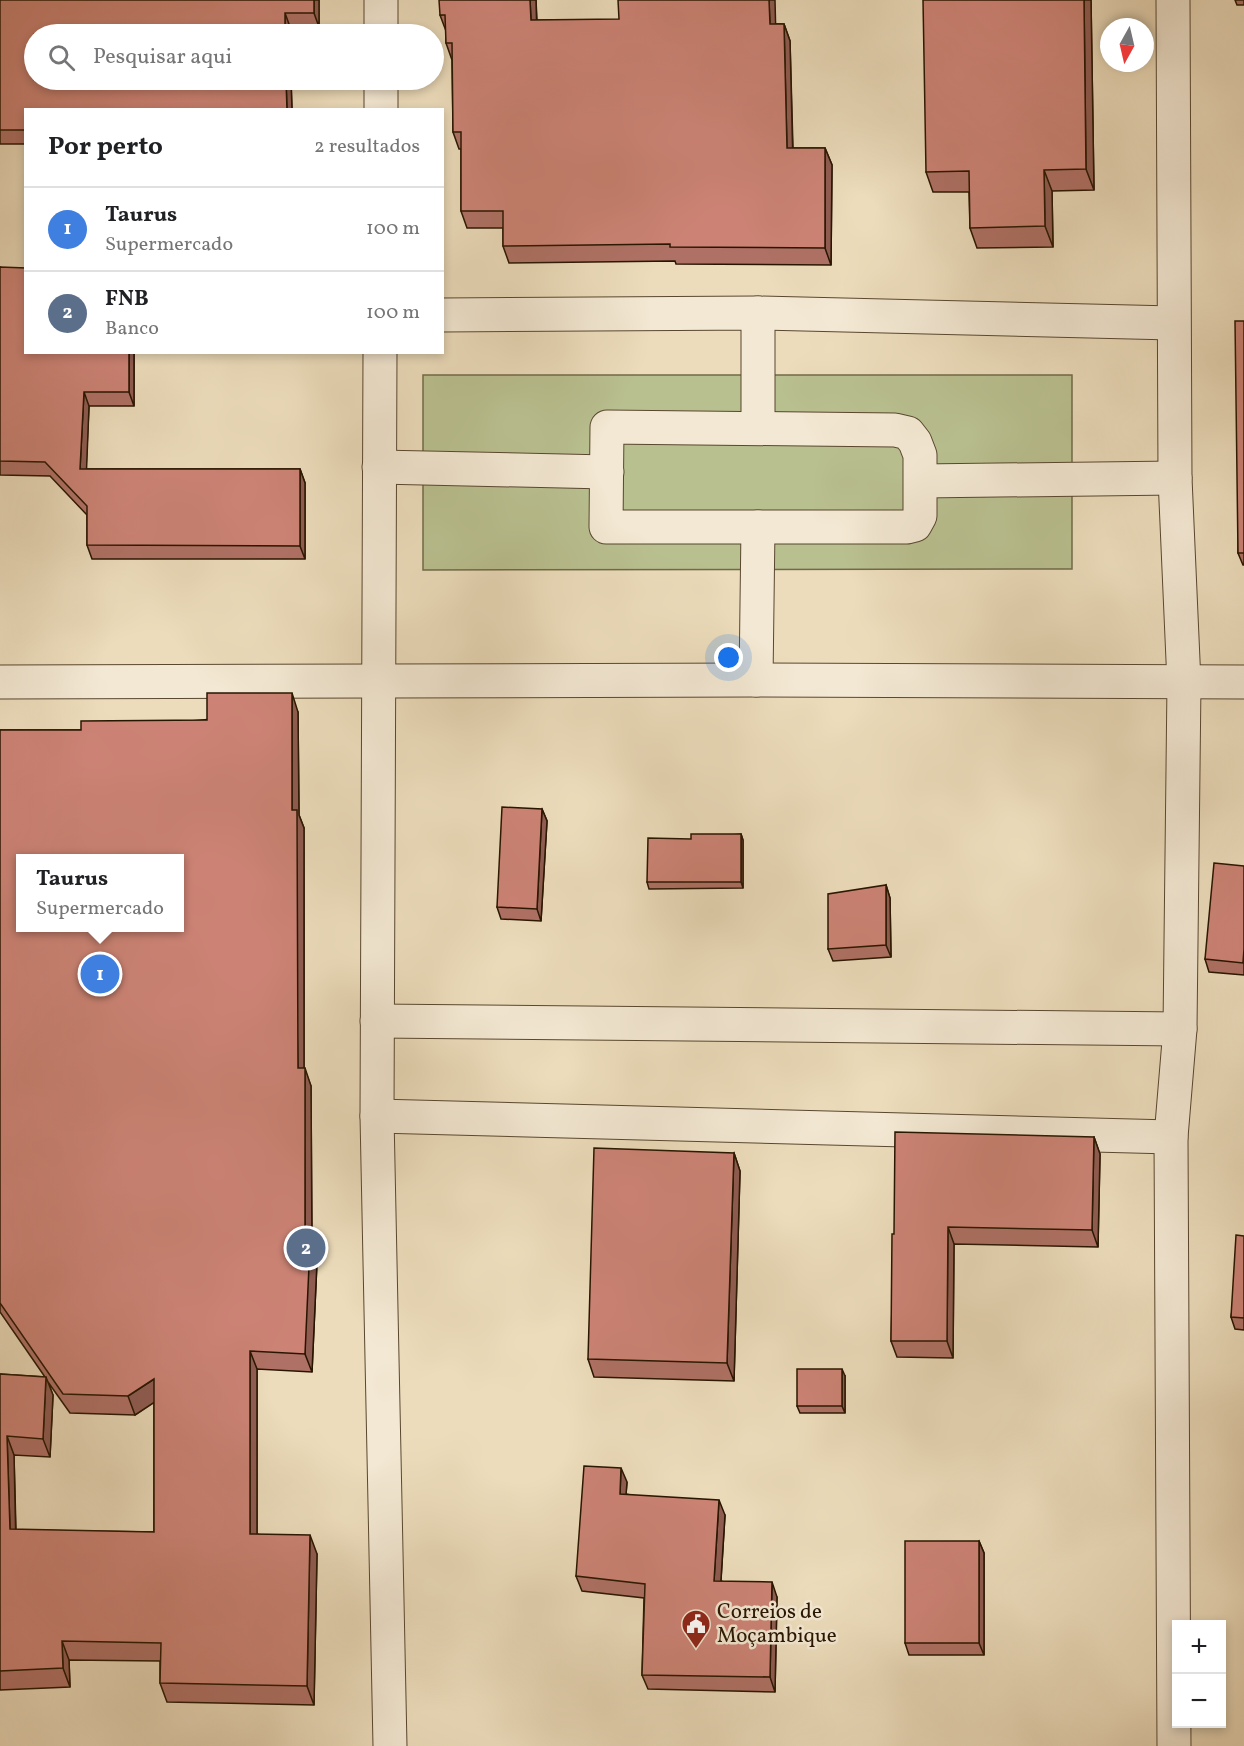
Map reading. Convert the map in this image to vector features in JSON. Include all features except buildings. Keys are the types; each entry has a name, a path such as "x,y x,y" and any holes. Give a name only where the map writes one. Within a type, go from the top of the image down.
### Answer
{"street":[{"path":"381,0 381,24"},
{"path":"1173,0 1174,478 1184,683 1180,1029 1171,1137 1174,1746"},
{"path":"381,90 381,108"},
{"path":"444,315 1173,323"},
{"path":"758,320 758,428"},
{"path":"380,354 377,1116 390,1746"},
{"path":"607,427 895,430 908,433 915,442 920,455 920,516 915,525 907,527 606,527 607,472 607,427"},
{"path":"379,467 607,472"},
{"path":"921,481 1174,478"},
{"path":"756,680 758,527"},
{"path":"0,682 756,680 1244,682"},
{"path":"378,1021 1180,1029"},
{"path":"377,1116 1171,1137"}],"green space":[{"path":"423,375 1072,375 1072,569 423,570"}],"place":[{"name":"Taurus","path":"100,974"},
{"name":"FNB","path":"306,1248"},
{"name":"Correios de Moçambique","path":"696,1650"}]}
